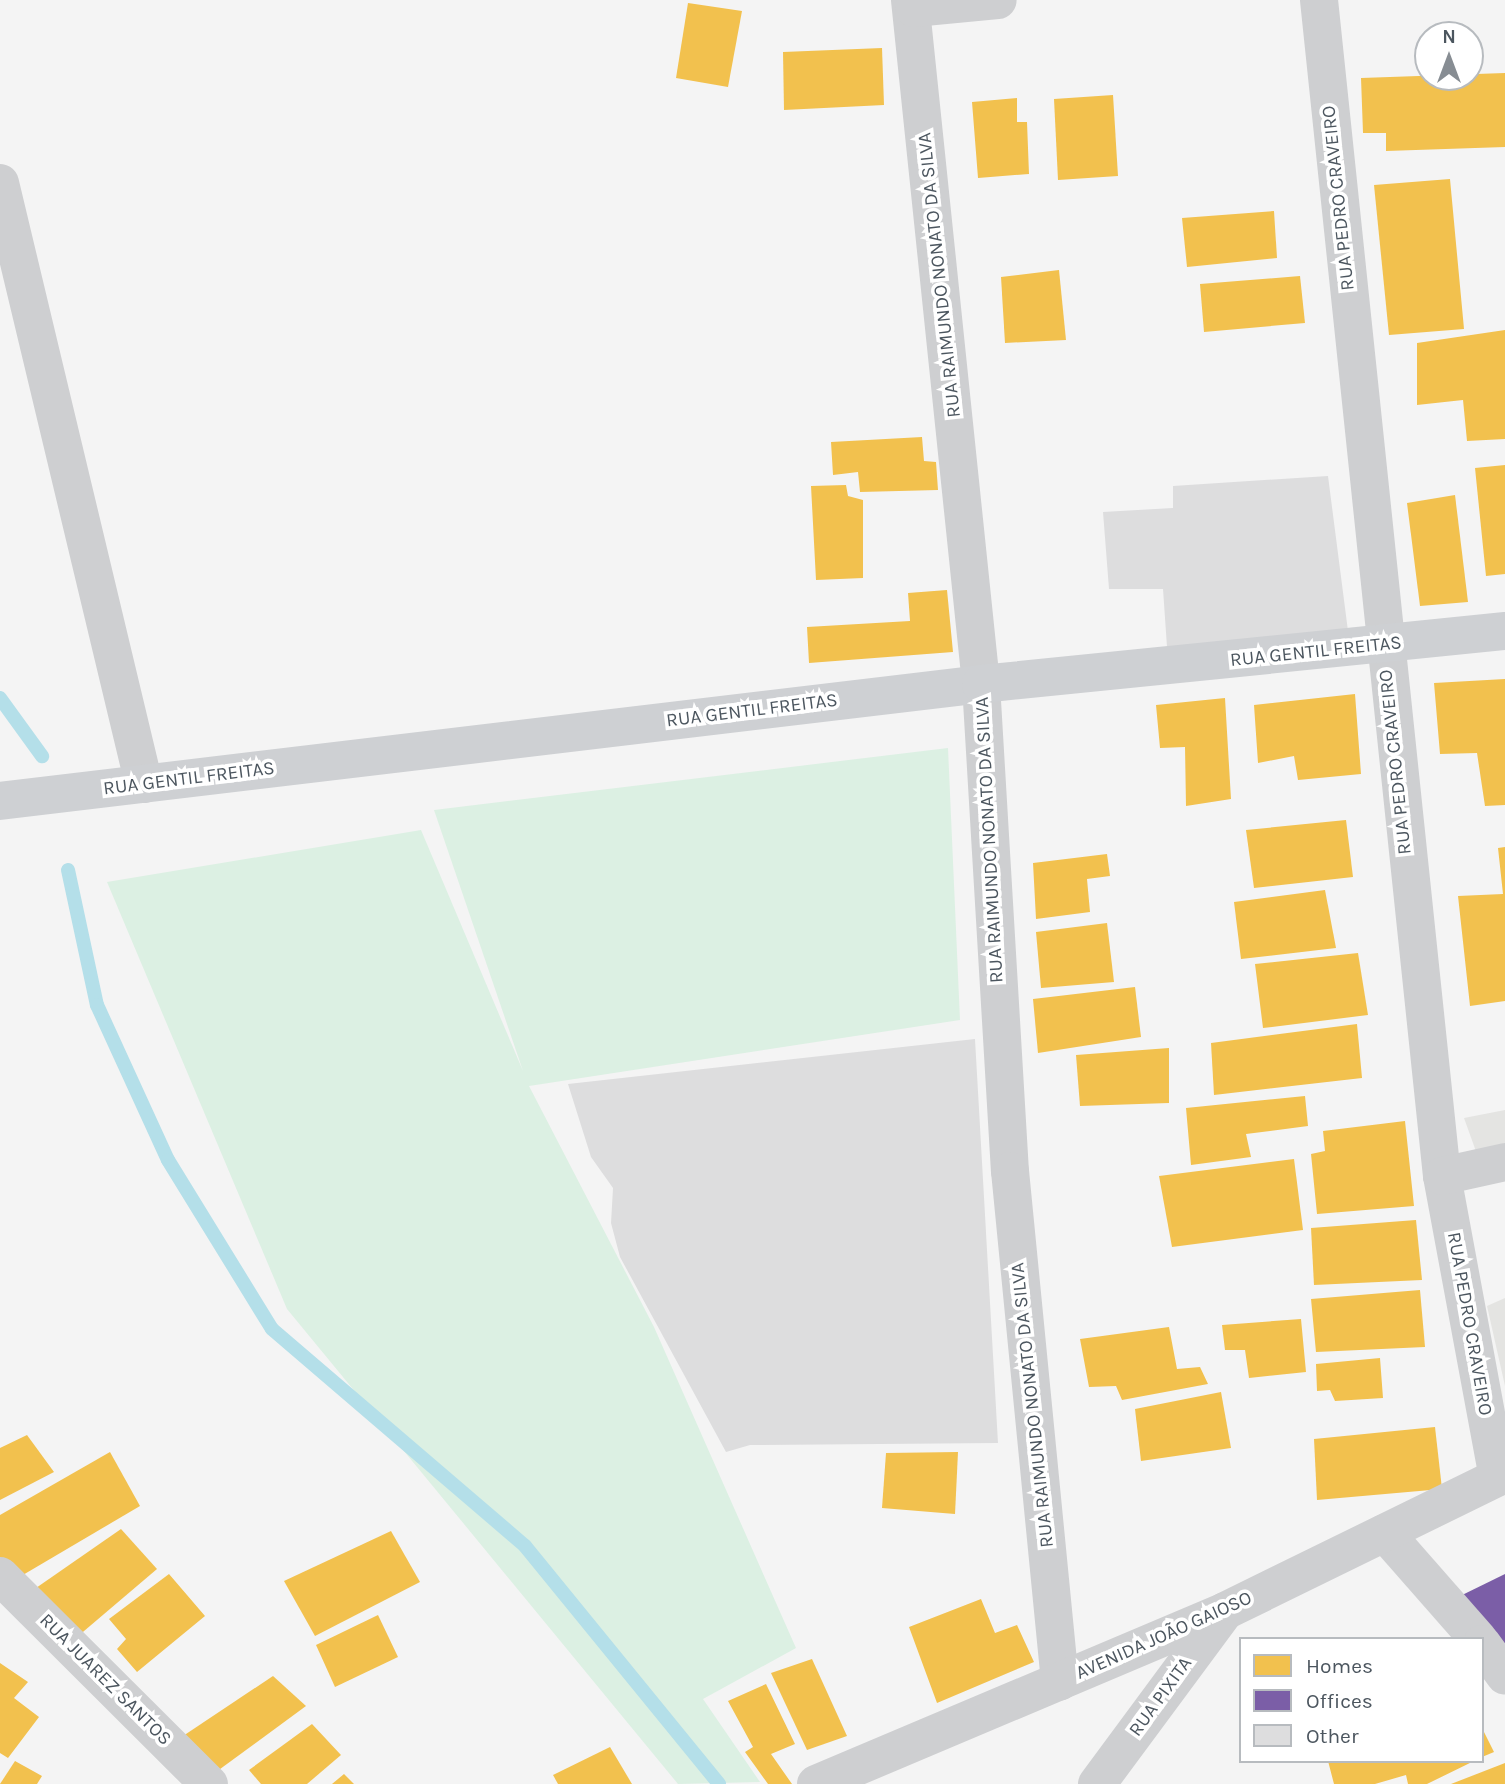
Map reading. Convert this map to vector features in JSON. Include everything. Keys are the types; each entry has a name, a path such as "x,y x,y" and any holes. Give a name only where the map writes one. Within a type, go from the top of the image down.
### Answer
{"main road":[{"name":"RUA GENTIL FREITAS","path":"0,801 981,684 1383,646 1505,631"}],"street":[{"path":"912,4 998,0"},
{"name":"RUA PEDRO CRAVEIRO","path":"1319,0 1383,646 1442,1176 1501,1476"},
{"name":"RUA RAIMUNDO NONATO DA SILVA","path":"912,4 981,684 1010,1171 1060,1682"},
{"path":"0,183 144,784"},
{"path":"1442,1176 1505,1162"},
{"name":"AVENIDA JOÃO GAIOSO","path":"816,1784 1225,1611 1501,1476"},
{"path":"1385,1533 1476,1637"},
{"name":"RUA JUAREZ SANTOS","path":"0,1576 209,1784"},
{"name":"RUA PIXITA","path":"1097,1784 1225,1611"},
{"path":"1484,1647 1505,1676"}],"shaded area":[{"path":"1505,1110 1505,1152 1478,1157 1464,1118"},
{"path":"1505,1298 1505,1386 1487,1306"}],"green space":[{"path":"948,748 960,1020 529,1086 654,1327 796,1648 703,1699 760,1782 678,1784 287,1309 107,882 421,830 523,1071 434,810"}],"building: Homes":[{"path":"688,3 742,11 728,87 676,78"},
{"path":"882,48 884,105 784,110 783,52"},
{"path":"1505,73 1505,147 1386,151 1386,133 1363,133 1361,78 1414,76 1414,91 1484,91 1484,74"},
{"path":"1113,95 1118,176 1058,180 1054,99"},
{"path":"1017,98 1017,122 1027,122 1029,174 978,178 972,102"},
{"path":"1450,179 1464,329 1389,335 1374,185"},
{"path":"1274,211 1277,258 1187,267 1182,218"},
{"path":"1059,270 1066,340 1005,343 1001,277"},
{"path":"1300,276 1305,323 1204,332 1200,284"},
{"path":"1505,330 1505,439 1467,441 1463,400 1417,405 1417,343"},
{"path":"922,437 924,461 936,462 938,490 860,492 858,472 833,475 831,442"},
{"path":"1505,465 1505,574 1486,576 1475,468"},
{"path":"846,485 848,496 863,500 863,578 816,580 811,486"},
{"path":"1455,495 1468,602 1420,606 1407,503"},
{"path":"947,590 953,652 809,663 807,627 910,621 908,593"},
{"path":"1505,679 1505,805 1485,806 1477,753 1440,754 1434,683"},
{"path":"1355,694 1361,774 1298,780 1294,756 1258,763 1254,705"},
{"path":"1225,698 1231,799 1186,806 1185,747 1160,748 1156,705"},
{"path":"1346,820 1353,877 1254,888 1246,830"},
{"path":"1505,847 1505,1001 1470,1006 1458,896 1503,894 1498,848"},
{"path":"1107,854 1110,876 1087,879 1090,912 1036,919 1033,863"},
{"path":"1325,890 1336,948 1241,959 1234,902"},
{"path":"1107,923 1114,982 1041,988 1036,932"},
{"path":"1358,953 1368,1015 1263,1028 1255,964"},
{"path":"1135,987 1141,1037 1038,1053 1033,999"},
{"path":"1357,1024 1362,1078 1214,1095 1211,1043"},
{"path":"1169,1048 1169,1103 1080,1106 1076,1055"},
{"path":"1305,1096 1308,1126 1246,1134 1251,1157 1191,1165 1186,1108"},
{"path":"1405,1121 1414,1206 1317,1214 1311,1154 1325,1151 1323,1131"},
{"path":"1294,1159 1303,1230 1172,1247 1159,1176"},
{"path":"1416,1220 1422,1280 1314,1285 1311,1228"},
{"path":"1420,1290 1425,1347 1316,1352 1311,1299"},
{"path":"1301,1319 1306,1372 1249,1378 1245,1350 1225,1350 1222,1325"},
{"path":"1169,1327 1177,1369 1200,1367 1208,1384 1122,1400 1116,1386 1089,1387 1080,1339"},
{"path":"1380,1358 1383,1398 1335,1401 1330,1390 1317,1391 1316,1364"},
{"path":"1221,1392 1231,1448 1141,1461 1135,1409"},
{"path":"1435,1427 1442,1489 1317,1500 1314,1439"},
{"path":"27,1435 54,1472 0,1500 0,1448"},
{"path":"110,1452 140,1506 11,1582 0,1567 0,1515"},
{"path":"958,1452 955,1514 882,1508 886,1453"},
{"path":"121,1529 157,1569 77,1637 36,1588"},
{"path":"391,1531 420,1582 315,1636 284,1581"},
{"path":"169,1574 205,1616 137,1672 117,1649 126,1639 109,1619"},
{"path":"981,1599 995,1633 1017,1625 1034,1662 937,1703 909,1627"},
{"path":"378,1615 398,1657 335,1687 316,1645"},
{"path":"812,1659 847,1736 807,1750 771,1673"},
{"path":"0,1663 28,1682 14,1698 39,1717 8,1758 0,1753"},
{"path":"273,1676 306,1706 216,1772 183,1736"},
{"path":"766,1684 795,1744 771,1754 792,1784 768,1784 745,1752 753,1747 728,1701"},
{"path":"312,1724 341,1755 307,1784 261,1784 249,1770"},
{"path":"1484,1732 1494,1752 1484,1756"},
{"path":"610,1747 632,1784 558,1784 553,1775"},
{"path":"15,1761 42,1776 37,1784 0,1784"},
{"path":"1329,1763 1470,1763 1427,1784 1408,1784 1406,1775 1375,1784 1334,1784"},
{"path":"1505,1763 1505,1784 1451,1784"},
{"path":"344,1774 354,1784 332,1784"}],"building: Offices":[{"path":"1505,1574 1505,1659 1454,1599"}],"building: Other":[{"path":"1328,476 1348,631 1167,647 1163,589 1109,589 1103,512 1173,508 1173,486"},
{"path":"975,1039 998,1443 750,1445 726,1452 620,1257 611,1223 613,1188 591,1157 568,1084"}],"waterway":[{"path":"0,698 42,756"},
{"path":"68,870 97,1005 168,1160 272,1329 525,1546 719,1784"}]}
